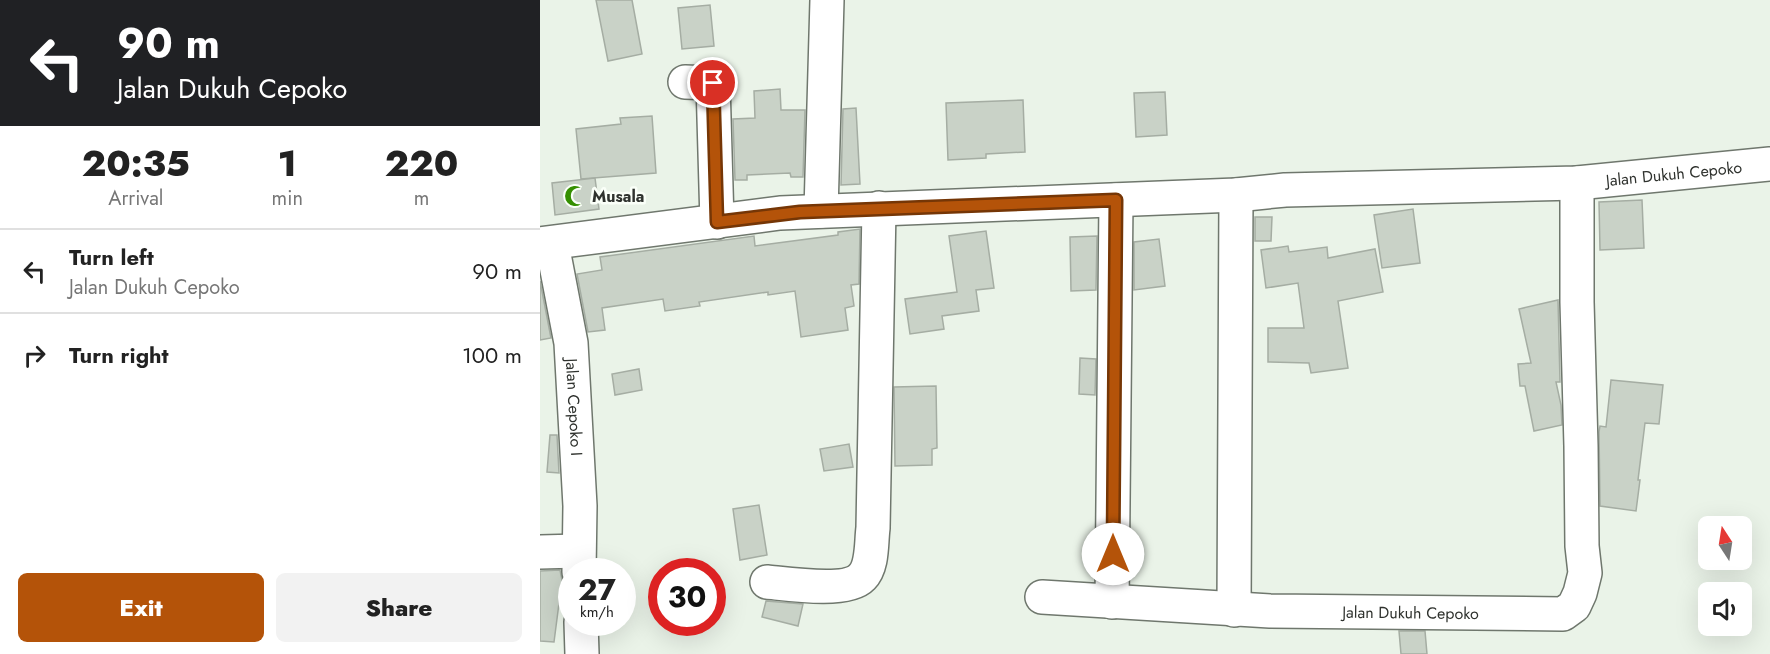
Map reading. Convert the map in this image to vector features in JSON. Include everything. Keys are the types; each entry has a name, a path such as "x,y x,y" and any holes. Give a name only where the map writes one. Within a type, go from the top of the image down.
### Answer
{"street":[{"path":"821,211 827,0"},
{"path":"685,82 713,83 717,222"},
{"name":"Jalan Dukuh Cepoko","path":"546,244 780,213 1236,195 1285,189 1577,183 1770,164"},
{"name":"Jalan Dukuh Cepoko","path":"1042,597 1234,610 1563,614 1574,606 1585,573 1582,546 1577,183"},
{"path":"1234,610 1236,195"},
{"path":"1112,602 1116,200"},
{"path":"767,582 845,586 862,578 869,564 873,528 879,208"},
{"name":"Jalan Cepoko I","path":"546,244 571,343 580,506 578,558"},
{"path":"540,552 565,558"},
{"path":"581,636 582,654"}],"building":[{"path":"596,0 632,0 642,54 608,61"},
{"path":"710,5 714,46 682,49 678,8"},
{"path":"780,89 781,110 805,110 803,177 791,177 790,173 747,175 747,180 735,180 733,119 755,118 754,91"},
{"path":"1165,92 1167,135 1136,137 1134,93"},
{"path":"1023,100 1025,152 986,154 986,158 948,160 946,103"},
{"path":"856,108 860,184 841,185 843,109"},
{"path":"652,116 656,173 581,179 576,129 621,124 620,118"},
{"name":"Musala","path":"595,178 599,209 555,215 552,183"},
{"path":"1642,200 1644,248 1600,250 1599,202"},
{"path":"1413,209 1420,263 1382,268 1374,215"},
{"path":"1255,217 1272,217 1271,241 1255,241"},
{"path":"860,229 859,284 851,285 854,306 845,308 848,330 801,337 795,291 768,295 768,292 699,302 700,306 665,311 663,299 602,308 605,330 588,332 577,274 602,270 600,257 754,236 755,246 838,235 838,232"},
{"path":"986,231 994,288 976,290 979,311 942,316 944,329 910,334 905,299 957,292 949,236"},
{"path":"1097,236 1096,290 1071,291 1070,237"},
{"path":"1159,239 1165,286 1134,290 1134,242"},
{"path":"1288,246 1289,252 1327,247 1328,258 1375,249 1383,292 1338,301 1348,368 1311,373 1309,363 1268,362 1268,328 1304,328 1298,283 1266,288 1261,250"},
{"path":"540,281 551,338 540,340"},
{"path":"1558,300 1560,382 1556,382 1562,425 1534,431 1525,386 1520,386 1518,364 1531,363 1519,309"},
{"path":"1080,358 1096,359 1095,395 1079,394"},
{"path":"639,369 642,390 615,395 612,374"},
{"path":"1611,380 1663,385 1659,424 1645,423 1636,511 1600,506 1599,432 1600,426 1606,427"},
{"path":"936,386 937,448 932,449 932,465 895,466 894,387"},
{"path":"550,435 557,435 559,473 547,472"},
{"path":"849,444 853,467 824,471 820,449"},
{"path":"759,505 767,555 740,560 733,509"},
{"path":"558,570 558,611 554,642 540,641 540,571"},
{"path":"766,601 803,604 798,626 762,617"},
{"path":"1399,631 1425,631 1427,654 1401,654"}],"place":[{"name":"Musala","path":"575,196"}],"route":[{"path":"713,83 717,222 780,213 1116,200 1113,554"}]}
